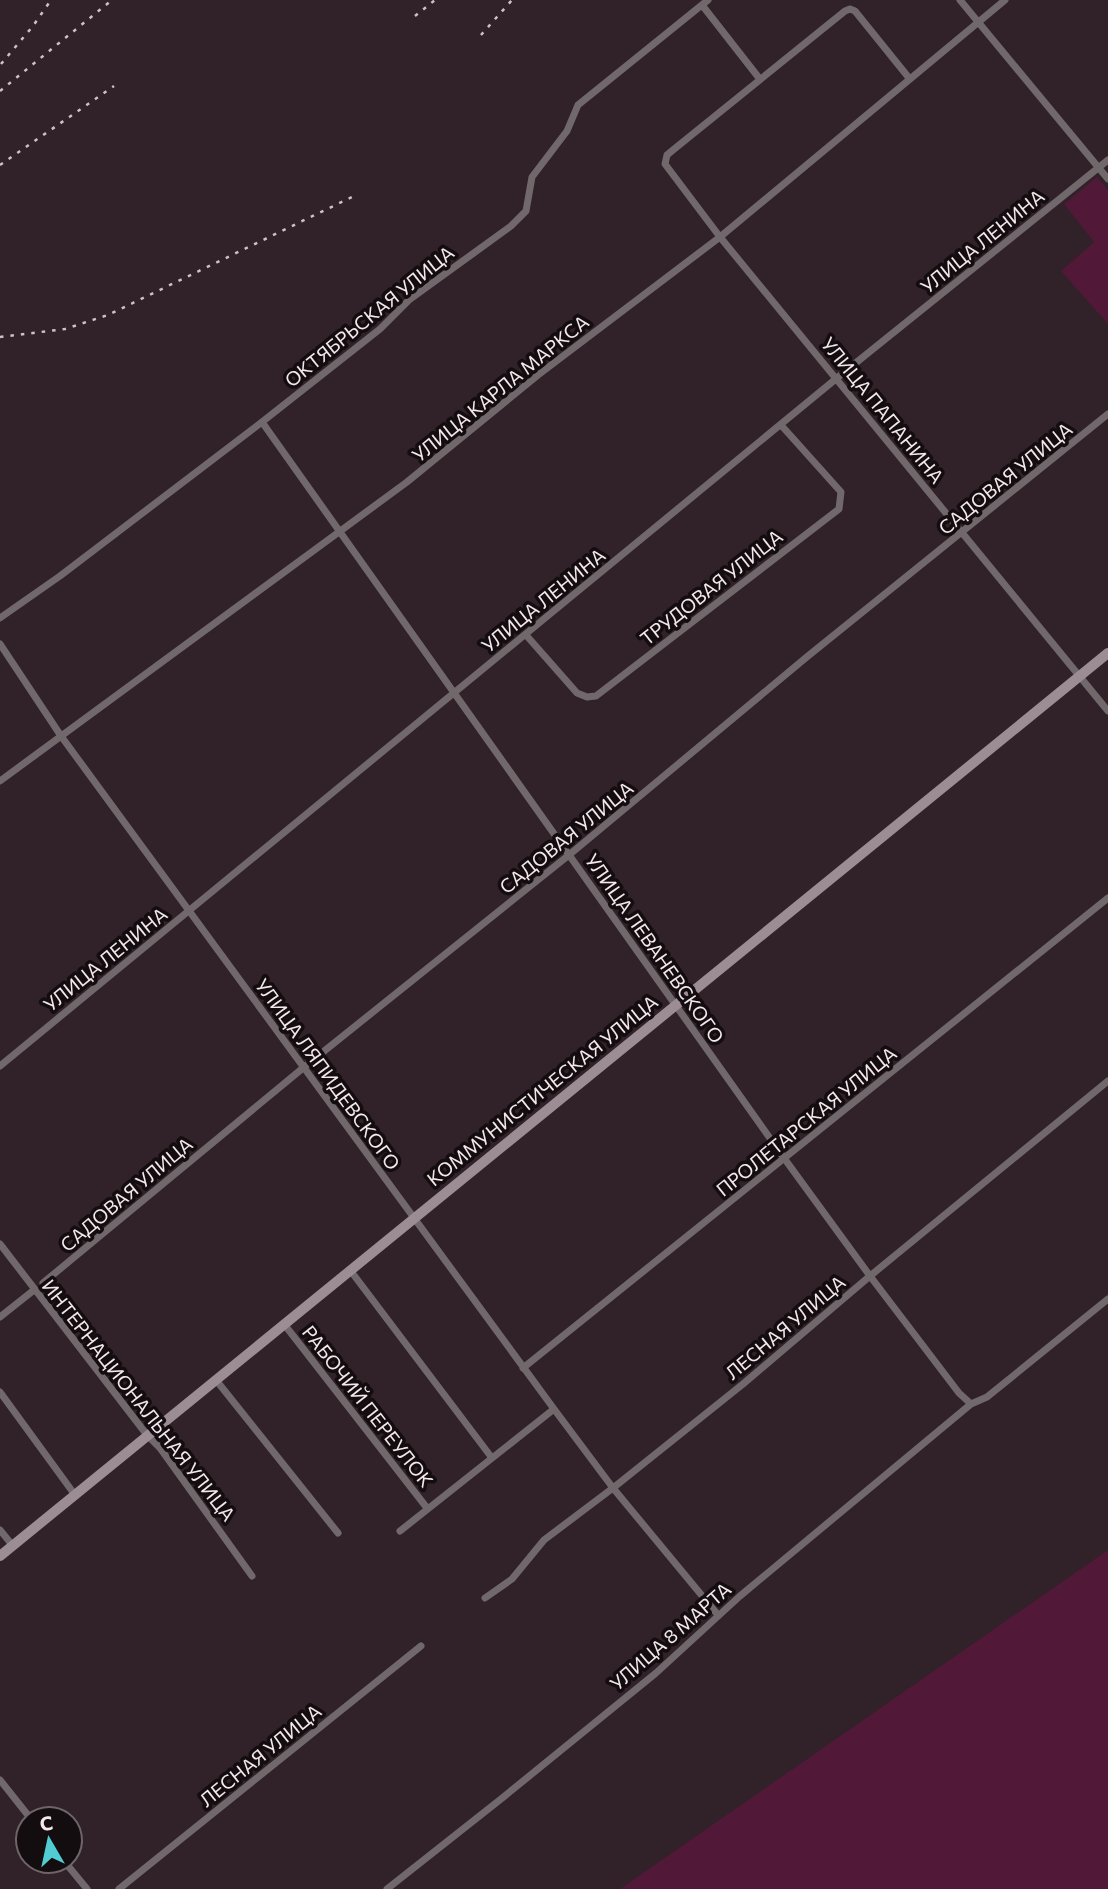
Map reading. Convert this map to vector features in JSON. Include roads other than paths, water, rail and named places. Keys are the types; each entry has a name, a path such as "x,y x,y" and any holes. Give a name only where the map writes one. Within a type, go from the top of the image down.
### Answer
{"street":[{"path":"960,0 1108,179"},
{"name":"УЛИЦА КАРЛА МАРКСА","path":"0,781 407,482 548,367 720,237 1004,0"},
{"path":"705,3 759,78 850,9 855,11 909,78"},
{"name":"ОКТЯБРЬСКАЯ УЛИЦА","path":"0,618 60,576 262,422 380,328 409,300 511,226 526,211 532,177 567,131 578,105 705,3"},
{"name":"УЛИЦА ПАПАНИНА","path":"759,78 673,150 665,160 667,167 720,237 1108,711"},
{"name":"УЛИЦА ЛЕНИНА","path":"0,1066 837,378 1108,160"},
{"name":"САДОВАЯ УЛИЦА","path":"43,1283 303,1068 569,855 808,656 1108,414"},
{"name":"УЛИЦА ЛЕВАНЕВСКОГО","path":"262,422 784,1158 870,1276 971,1404"},
{"name":"ТРУДОВАЯ УЛИЦА","path":"526,635 577,693 587,697 596,696 839,509 841,492 781,425"},
{"name":"УЛИЦА ЛЯПИДЕВСКОГО","path":"0,644 61,736 523,1368 613,1488 718,1615"},
{"name":"КОММУНИСТИЧЕСКАЯ УЛИЦА","path":"0,1556 1108,653"},
{"name":"ПРОЛЕТАРСКАЯ УЛИЦА","path":"523,1368 1108,898"},
{"name":"ЛЕСНАЯ УЛИЦА","path":"485,1598 512,1579 544,1540 744,1384 870,1276 1108,1081"},
{"name":"ИНТЕРНАЦИОНАЛЬНАЯ УЛИЦА","path":"0,1244 147,1435 167,1457 252,1576"},
{"path":"350,1270 492,1458"},
{"path":"0,1317 34,1290"},
{"path":"971,1404 987,1396 1108,1299"},
{"name":"РАБОЧИЙ ПЕРЕУЛОК","path":"284,1324 427,1508"},
{"path":"216,1380 338,1533"},
{"path":"0,1392 75,1495"},
{"name":"УЛИЦА 8 МАРТА","path":"387,1889 656,1673 718,1615 971,1404"},
{"path":"400,1531 554,1409"},
{"path":"0,1530 13,1546"},
{"name":"ЛЕСНАЯ УЛИЦА","path":"119,1889 421,1646"},
{"path":"0,1780 20,1805"},
{"path":"76,1875 87,1889"}],"railway":[{"path":"1,64 51,0"},
{"path":"0,91 112,0"},
{"path":"415,16 435,0"},
{"path":"481,35 512,0"},
{"path":"0,165 114,86"},
{"path":"0,337 65,329 108,315 352,197"}]}
